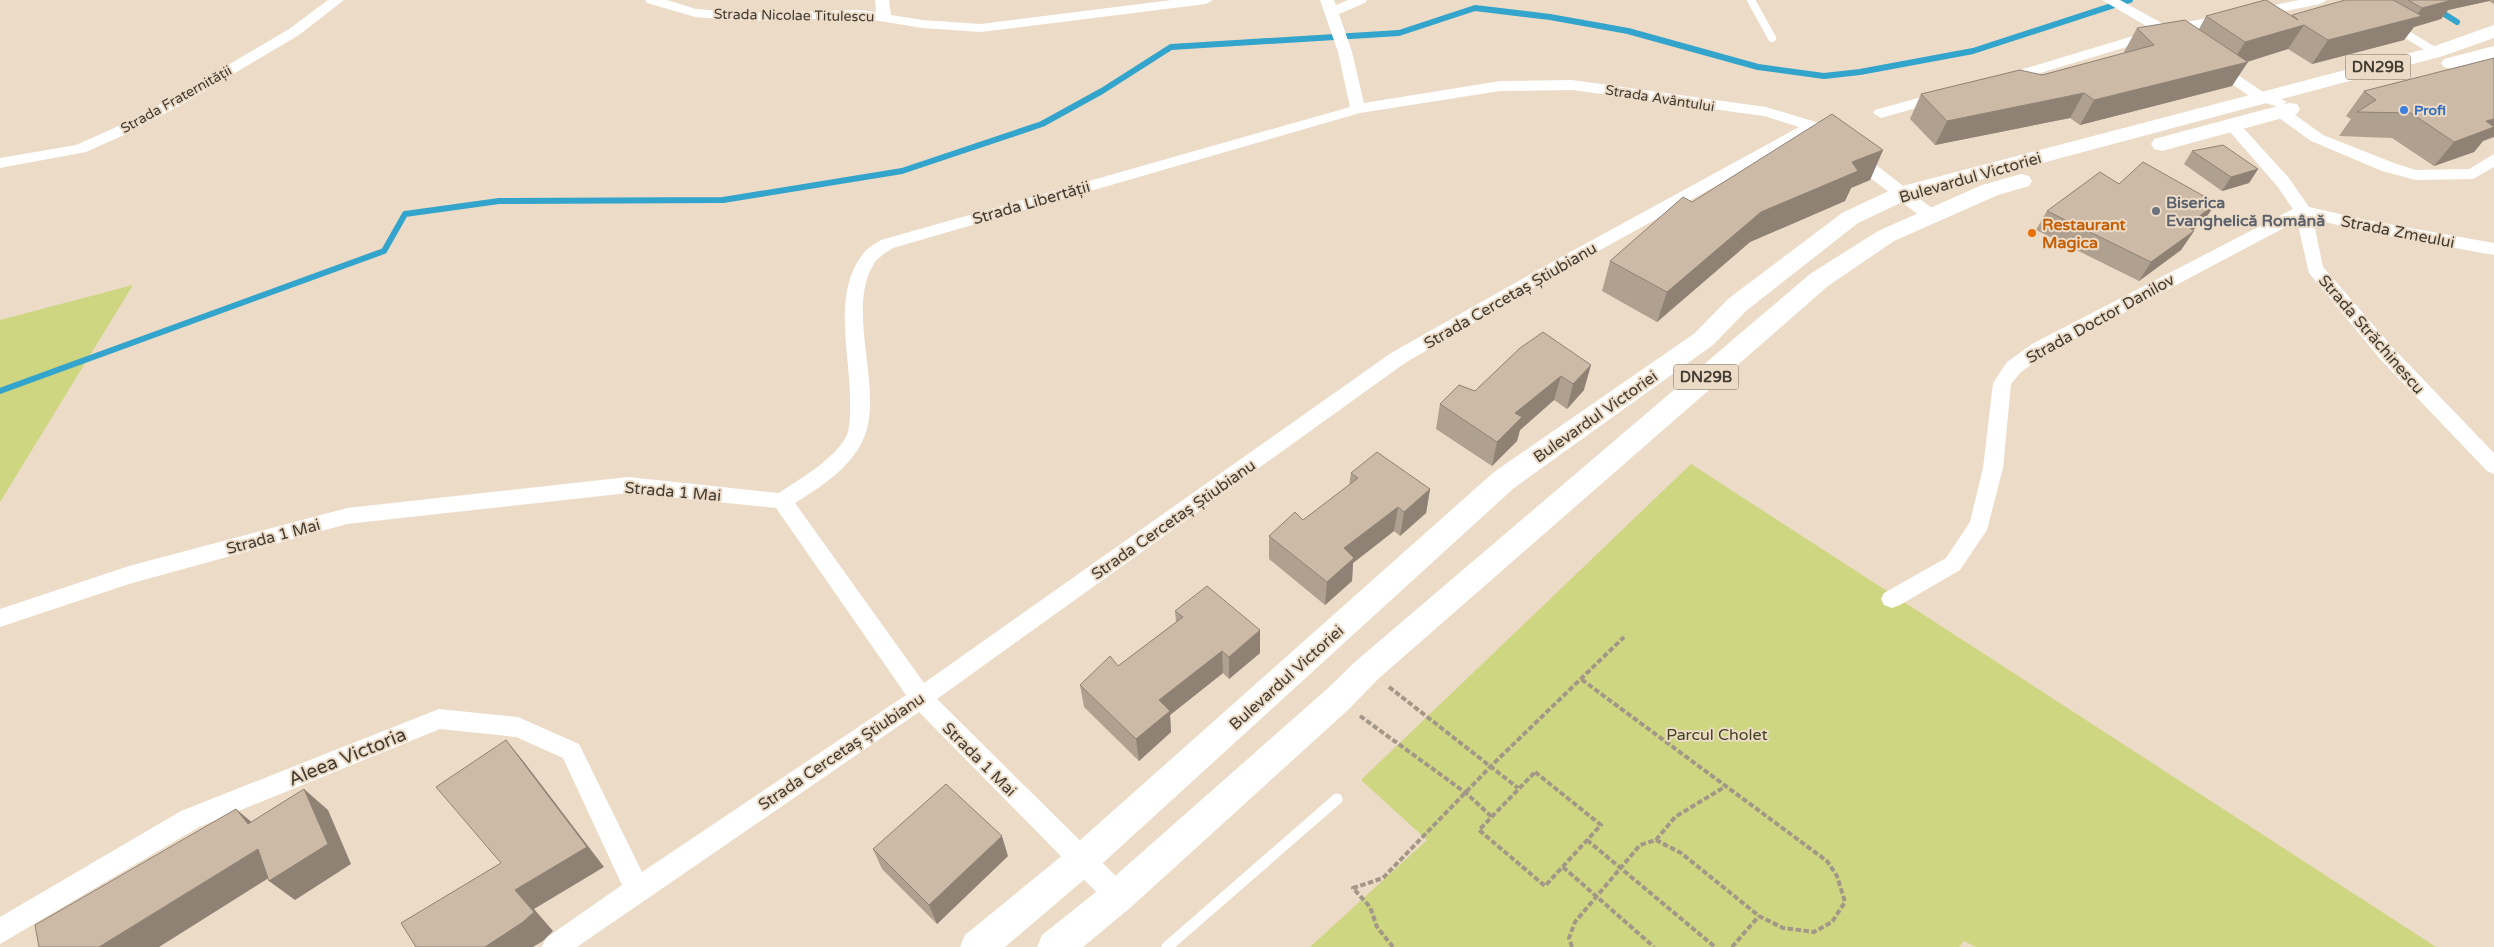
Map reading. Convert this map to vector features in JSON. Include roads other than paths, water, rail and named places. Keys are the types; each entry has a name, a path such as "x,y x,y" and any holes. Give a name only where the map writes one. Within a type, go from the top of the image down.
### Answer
{"main road":[{"name":"Bulevardul Victoriei","path":"978,947 1081,861 1504,480 1704,339 1738,305 1850,218 1904,193 2270,104 2436,52 2494,31"},
{"name":"Bulevardul Victoriei","path":"1055,947 1118,896 1338,699 1367,670 1819,280 1886,236 1990,190 2232,125 2270,104 2346,92 2494,52"}],"street":[{"name":"Strada Fraternității","path":"0,163 80,149 118,132 174,103 294,32 337,0"},
{"name":"Strada Nicolae Titulescu","path":"652,0 696,13 735,16 861,14 922,24 981,28 1206,0"},
{"path":"882,0 884,18"},
{"path":"1358,109 1345,52 1329,6 1360,0"},
{"path":"2109,0 2139,15 2181,42"},
{"path":"1994,82 2165,31 2320,0"},
{"path":"2204,58 2317,138 2388,167 2416,175 2473,174 2494,159"},
{"name":"Strada Avântului","path":"1358,109 1500,86 1572,85 1766,112 1821,132"},
{"path":"1881,113 1956,92"},
{"name":"Strada Libertății","path":"782,501 811,482 842,454 857,435 856,296 862,273 869,258 888,244 1358,109"},
{"name":"Strada Străchinescu","path":"2232,125 2284,182 2303,211 2315,269 2388,356 2494,466"},
{"name":"Strada Cercetaș Știubianu","path":"555,947 636,889 921,698 1398,358 1567,262 1821,132"},
{"path":"1843,149 1904,193 1931,216"},
{"name":"Strada Zmeului","path":"2303,211 2366,226 2494,249"},
{"name":"Strada Doctor Danilov","path":"1892,598 1953,564 1980,524 1993,468 2002,383 2014,367 2056,340 2303,211"},
{"name":"Strada 1 Mai","path":"0,618 129,575 347,516 628,485 782,501 921,698 1081,861 1118,896"},
{"name":"Aleea Victoria","path":"0,931 190,819 439,719 518,727 571,751 636,889"}],"lane":[{"path":"1751,0 1772,38"},
{"path":"2387,24 2436,52"},
{"path":"1167,947 1337,799"}],"waterway":[{"path":"0,391 384,251 405,214 499,201 723,200 902,171 1042,124 1102,91 1171,47 1399,33 1475,8 1550,17 1628,31 1758,67 1824,76 1860,72 1973,51 2130,0"},
{"path":"2422,0 2457,22"}],"place":[{"name":"Profi","path":"2404,110"},
{"name":"Biserica Evanghelică Română","path":"2156,211"},
{"name":"Restaurant Magica","path":"2032,233"}],"park label":[{"name":"Parcul Cholet","path":"1717,734"}]}
